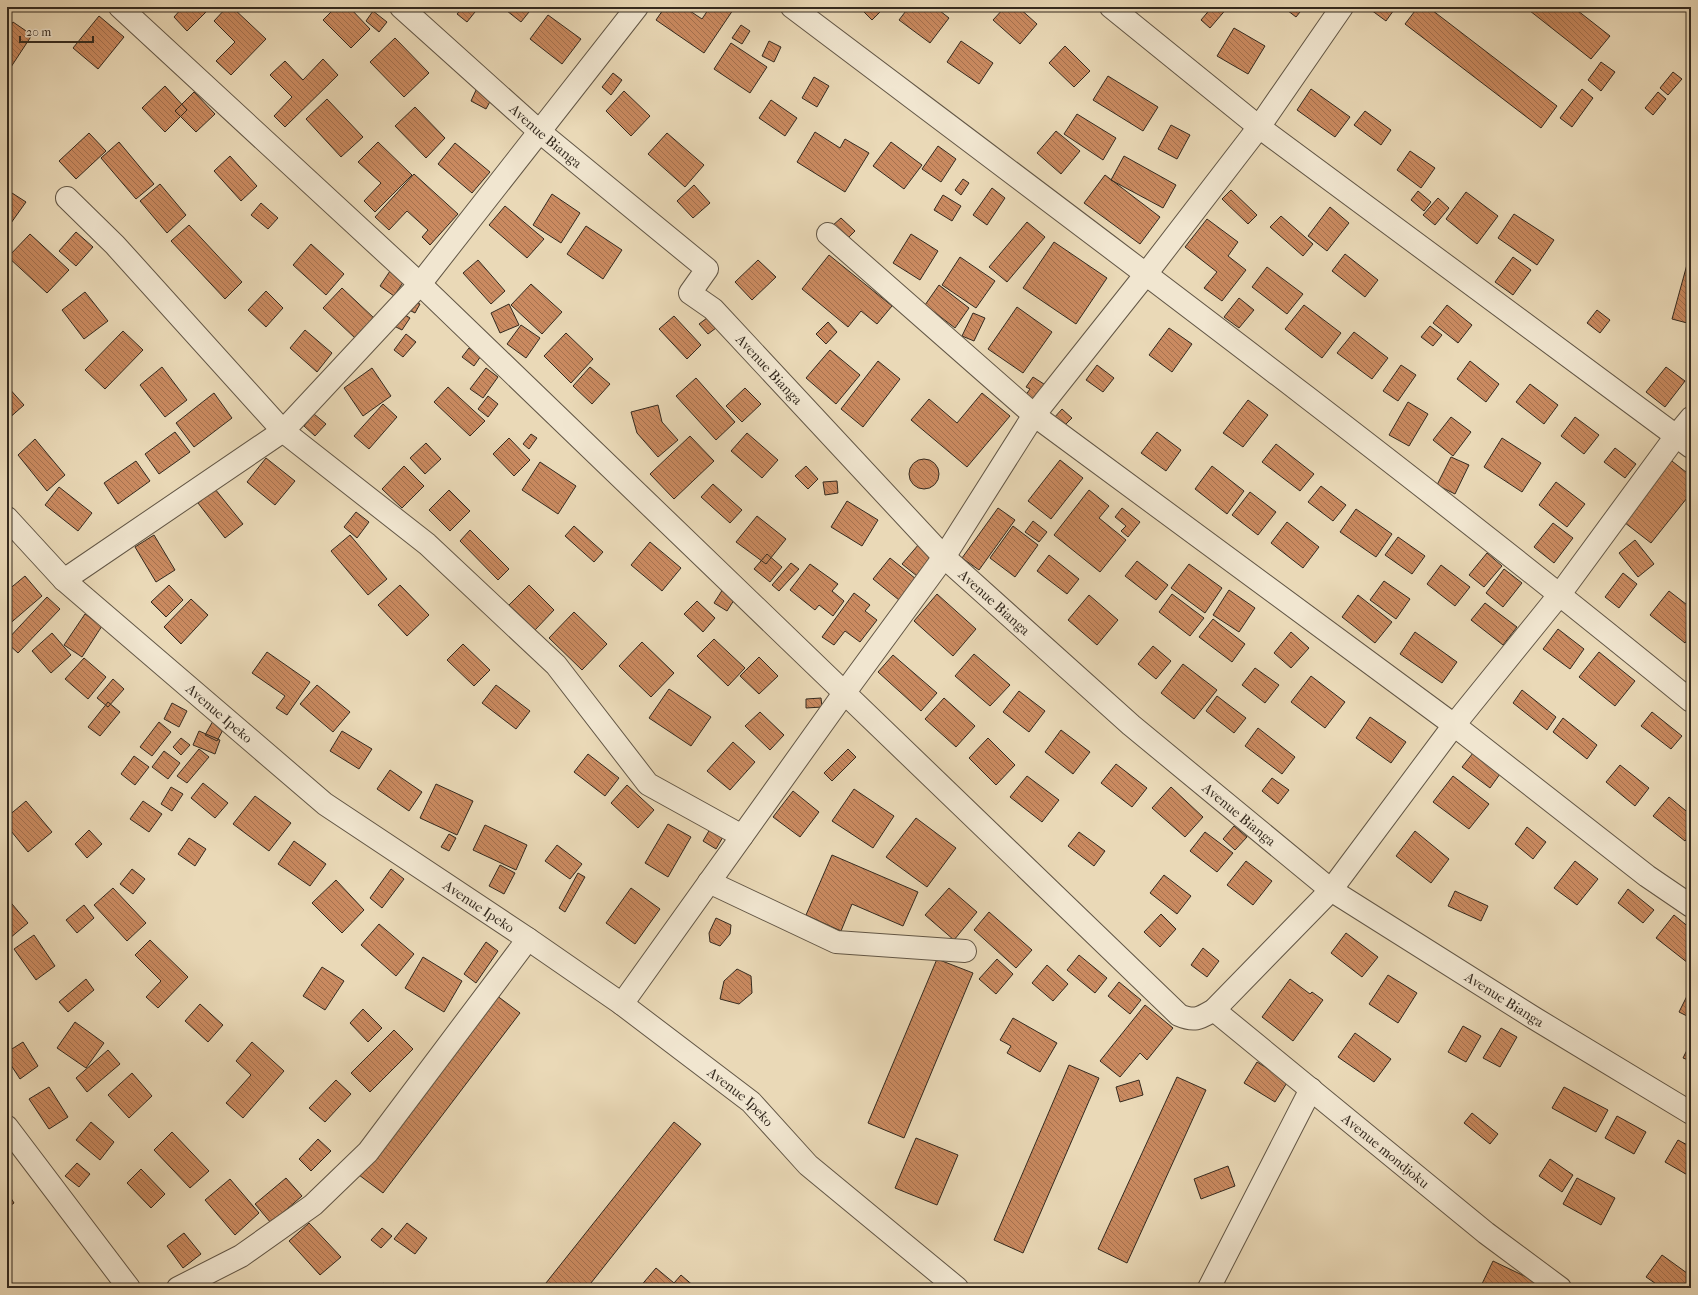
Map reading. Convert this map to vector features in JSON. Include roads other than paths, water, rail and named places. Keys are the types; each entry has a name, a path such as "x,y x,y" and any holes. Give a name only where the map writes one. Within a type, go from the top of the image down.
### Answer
{"street":[{"path":"120,7 420,284 1179,1015 1190,1020 1202,1017 1214,1010 1331,890 1454,724 1683,441 1691,418"},
{"name":"Avenue Bianga","path":"401,7 540,132 707,269 690,293 713,309 944,557 1131,725 1331,890 1534,1018 1691,1113"},
{"path":"64,580 283,431 420,284 637,7"},
{"path":"792,7 1146,274 1560,594 1691,701"},
{"path":"1111,7 1259,126 1683,441"},
{"path":"622,1004 845,692 944,557 1034,415 1146,274 1259,126 1342,7"},
{"path":"67,198 115,245 283,431 427,544 556,665 648,784 742,836"},
{"path":"828,234 1034,415 1454,724 1646,876 1691,906"},
{"name":"Avenue Ipeko","path":"7,518 64,580 325,804 528,939 622,1004 751,1102 808,1165 957,1288"},
{"path":"709,882 836,942 966,951"},
{"path":"178,1288 247,1252 313,1205 368,1152 528,939"},
{"name":"Avenue mondjoku","path":"1214,1010 1486,1233 1560,1288"},
{"path":"1209,1288 1310,1089"},
{"path":"7,1127 129,1288"}]}
